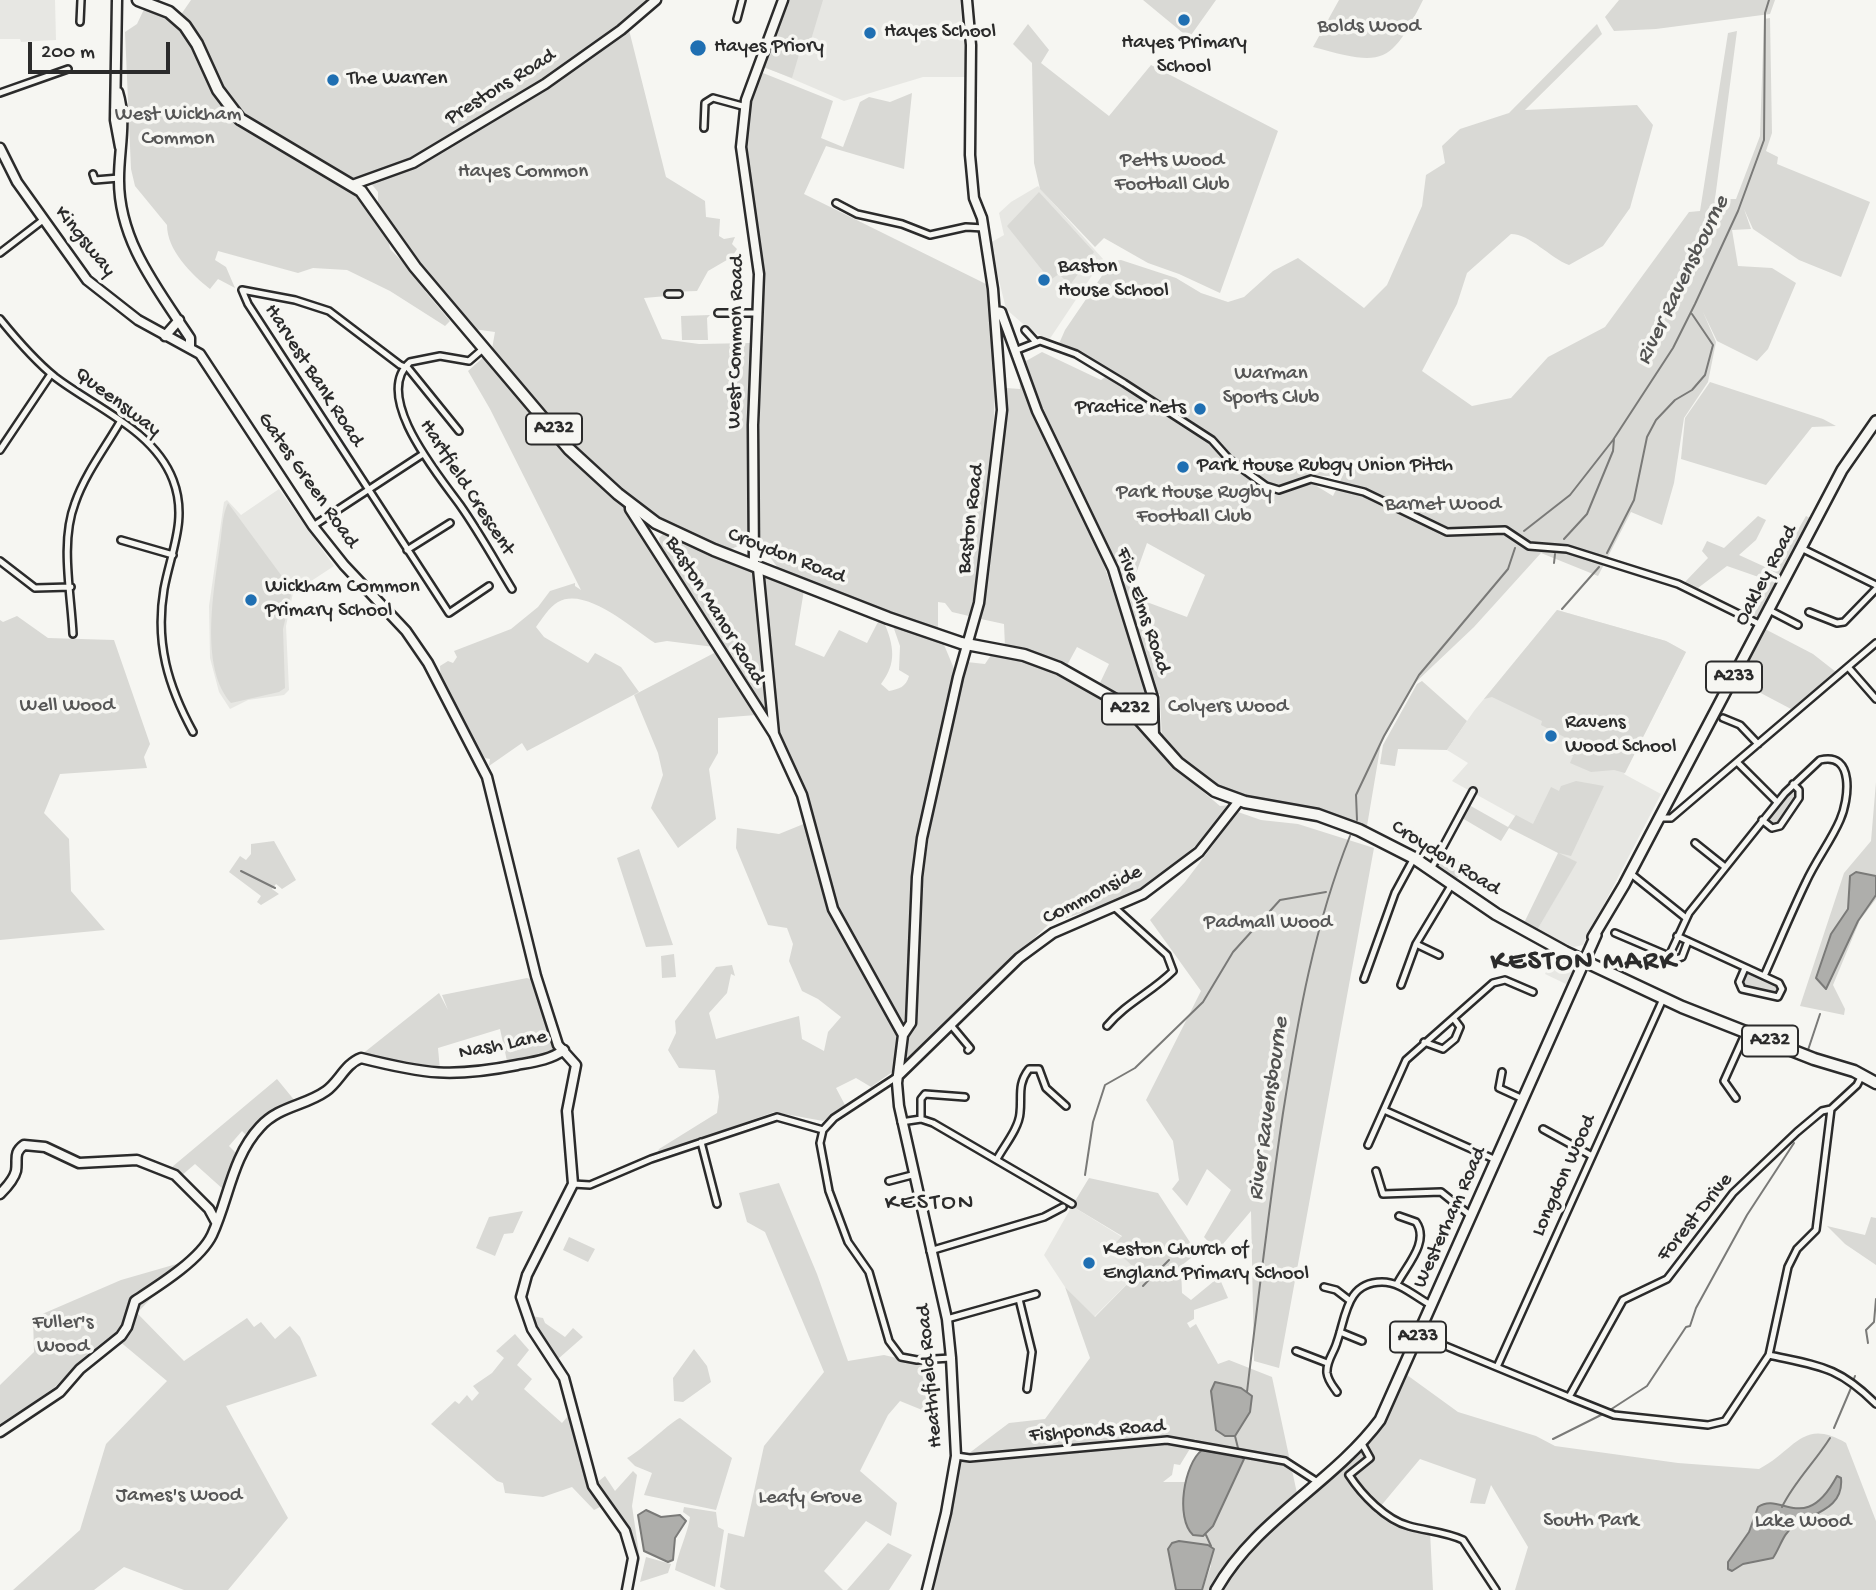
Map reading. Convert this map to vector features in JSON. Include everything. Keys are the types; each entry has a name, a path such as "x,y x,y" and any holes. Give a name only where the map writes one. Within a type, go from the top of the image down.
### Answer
{"highway":[{"name":"Croydon Road","path":"138,0 169,12 185,26 200,49 218,90 240,119 365,195 415,267 575,454 630,503 669,530 888,618 968,644 1024,655 1059,668 1121,702 1202,783 1239,801 1338,821 1413,858 1496,914 1663,999 1862,1075 1876,1083"}],"main road":[{"name":"Oakley Road","path":"1584,960 1842,470 1876,421"},
{"name":"Westerham Road","path":"1216,1590 1232,1564 1250,1544 1361,1442 1389,1405 1584,960"}],"street":[{"path":"80,0 80,22"},
{"name":"Gates Green Road","path":"117,0 118,92 124,134 119,177 130,244 191,340 190,346 207,364 313,526 344,565 406,631 428,663 487,777 521,926 556,1039 576,1065 567,1111 573,1184"},
{"name":"Prestons Road","path":"352,185 413,163 533,91 621,30 656,0"},
{"path":"737,19 742,0"},
{"name":"West Common Road","path":"783,0 746,107 741,147 754,221 759,274 753,425 756,567 774,734 802,796 833,909 903,1035"},
{"name":"Baston Road","path":"903,1035 911,1023 912,899 931,793 979,603 1002,415 996,311 984,228 974,198 970,155 971,45 967,0"},
{"path":"0,93 68,69"},
{"path":"704,128 705,103 713,99 746,107"},
{"name":"Kingsway","path":"0,148 17,182 87,280 117,305 165,336 190,346"},
{"path":"93,174 95,180 119,177"},
{"path":"836,203 857,214 902,224 930,235 966,228 984,228"},
{"path":"0,253 43,220"},
{"name":"Harvest Bank Road","path":"368,490 248,304 242,290 317,306 405,366"},
{"path":"667,294 679,294"},
{"name":"Five Elms Road","path":"996,311 1000,312 1017,350 1037,411 1113,569 1153,698 1154,736"},
{"path":"718,313 757,313"},
{"path":"165,336 179,320"},
{"name":"Queensway","path":"2,322 51,374 156,451 173,479 180,515 163,608 166,672 170,688 193,732"},
{"path":"1025,330 1036,342"},
{"path":"1017,350 1036,342 1048,343 1095,364 1212,440 1229,459 1266,486 1279,490 1311,479 1364,492 1447,532 1505,530 1529,546 1567,549 1678,583 1761,625"},
{"path":"459,430 405,366 424,357 456,357 469,361 486,347"},
{"name":"Hartfield Crescent","path":"405,366 401,374 402,413 423,454 460,504 512,589"},
{"path":"0,450 51,374"},
{"path":"73,634 69,536 75,503 120,422"},
{"path":"313,526 423,454"},
{"path":"368,490 449,613 489,586"},
{"name":"Baston Manor Road","path":"630,503 630,509 774,734"},
{"path":"407,550 450,523"},
{"path":"121,540 173,555"},
{"path":"1801,548 1876,587 1844,622 1837,623 1809,612"},
{"path":"0,561 35,588 71,587"},
{"path":"1769,610 1798,625"},
{"path":"1659,818 1671,818 1876,643"},
{"path":"1848,667 1876,699"},
{"path":"1723,718 1740,725 1758,744"},
{"path":"1669,956 1686,918 1777,802 1820,760 1836,761 1847,775 1841,819 1806,880 1764,976"},
{"path":"1737,762 1777,802"},
{"path":"1762,820 1772,828 1780,826 1799,797 1799,790 1793,784"},
{"path":"1431,869 1472,792"},
{"name":"Commonside","path":"898,1076 1004,971 1053,933 1143,894 1199,852 1239,801"},
{"path":"1695,843 1725,867"},
{"path":"1364,979 1395,893 1413,858"},
{"path":"1630,873 1686,918"},
{"path":"1401,985 1416,944 1452,884"},
{"path":"1107,1026 1123,1007 1151,993 1173,971 1167,955 1113,906"},
{"path":"1615,933 1680,958 1688,942"},
{"path":"1677,936 1782,985 1778,997 1742,989 1739,982 1745,968"},
{"path":"1416,944 1439,955"},
{"path":"1368,1145 1402,1067 1445,1022 1454,1019 1493,983 1504,981 1533,992"},
{"name":"Longdon Wood","path":"1497,1367 1663,999"},
{"path":"1424,1042 1443,1049 1455,1039 1460,1027 1454,1019"},
{"path":"950,1024 970,1048 968,1050"},
{"path":"1736,1098 1724,1081 1746,1032"},
{"name":"Heathfield Road","path":"903,1035 898,1076 901,1122 947,1319 956,1456 946,1513 927,1590"},
{"name":"Nash Lane","path":"0,1432 60,1392 80,1369 121,1336 127,1327 135,1301 170,1280 211,1237 237,1160 260,1127 278,1111 326,1091 354,1061 361,1058 419,1073 472,1074 548,1059 564,1050"},
{"path":"900,1061 906,1066 915,1061"},
{"path":"997,1159 1018,1122 1021,1112 1019,1089 1029,1069 1039,1069 1046,1088 1066,1106"},
{"path":"1502,1072 1499,1088 1523,1099"},
{"name":"Forest Drive","path":"1569,1396 1623,1300 1667,1279 1733,1193 1797,1132 1822,1111 1831,1109 1857,1085 1862,1075"},
{"path":"898,1076 856,1101 823,1130 820,1143 829,1191 848,1242 869,1272 888,1341 901,1357 917,1360 951,1358"},
{"path":"920,1119 925,1094 965,1097"},
{"path":"1419,1335 1614,1415 1717,1424 1725,1421 1769,1355 1788,1267 1797,1249 1816,1230 1831,1109"},
{"path":"1384,1111 1496,1160"},
{"path":"627,1590 633,1558 625,1531 593,1486 564,1378 532,1329 521,1297 527,1275 573,1184 590,1185 701,1142 777,1117 823,1130"},
{"path":"901,1122 920,1119 997,1159 1072,1204"},
{"path":"1543,1129 1592,1156"},
{"path":"701,1142 717,1204"},
{"path":"0,1194 16,1172 15,1160 19,1149 24,1145 35,1146 53,1150 69,1161 79,1163 131,1160 152,1165 175,1175 209,1209 216,1222"},
{"path":"1376,1171 1382,1194 1441,1192 1471,1216"},
{"path":"889,1181 912,1175"},
{"path":"1063,1199 1063,1207"},
{"path":"209,1209 222,1206"},
{"path":"929,1251 1044,1217 1063,1207"},
{"path":"1063,1207 1069,1212"},
{"path":"1397,1284 1418,1249 1421,1234 1416,1222 1399,1216"},
{"path":"1338,1392 1328,1378 1327,1363 1349,1300 1360,1289 1374,1283 1397,1284 1431,1304"},
{"path":"1324,1287 1336,1290 1349,1300"},
{"path":"947,1319 1036,1294"},
{"path":"1019,1299 1032,1352 1027,1389"},
{"path":"1340,1332 1363,1342"},
{"path":"1296,1350 1309,1359 1327,1363"},
{"path":"1769,1355 1828,1368 1858,1386 1876,1404"},
{"name":"Fishponds Road","path":"956,1456 970,1458 1167,1440 1285,1461 1316,1481"},
{"path":"1361,1442 1370,1458 1349,1475 1354,1483 1383,1511 1405,1525 1463,1540 1496,1590"}],"shaded area":[{"path":"0,0 55,0 56,40 21,42 20,39 0,39"},
{"name":"Hayes School","path":"788,0 960,0 967,77 923,77 844,101 765,67"},
{"name":"Baston House School","path":"1038,186 1103,259 1049,340 1030,330 1006,309 990,243 1004,235 999,213 1011,202"},
{"name":"Wickham Common Primary School","path":"279,489 334,566 293,593 286,626 289,690 284,695 248,700 230,709 219,692 210,658 209,606 224,502 227,500 241,515"},
{"name":"Ravens Wood School","path":"1557,610 1666,641 1686,652 1624,774 1661,794 1583,945 1574,947 1536,932 1576,862 1509,827 1515,816 1452,781 1468,763 1447,750 1474,711"},
{"path":"1856,872 1876,876 1876,895 1858,921 1826,989 1816,978 1831,934 1848,909 1850,876"},
{"path":"1556,952 1576,963 1568,985 1545,974"},
{"name":"Keston Church of England Primary School","path":"1072,1206 1122,1237 1139,1272 1094,1317 1065,1287 1044,1255"},
{"path":"1215,1382 1241,1388 1252,1396 1250,1412 1235,1436 1225,1436 1216,1430 1211,1391"},
{"path":"1202,1450 1244,1459 1213,1526 1203,1536 1193,1535 1187,1527 1183,1504 1190,1467"},
{"path":"1837,1476 1841,1478 1838,1497 1826,1509 1790,1529 1773,1558 1743,1564 1732,1571 1728,1569 1728,1562 1749,1532 1758,1507 1776,1504 1804,1508 1814,1504 1825,1494"},
{"path":"646,1510 661,1517 680,1515 686,1521 675,1538 673,1560 668,1562 644,1551 638,1515"},
{"path":"1179,1541 1208,1545 1214,1549 1202,1590 1176,1590 1168,1549 1172,1543"}],"green space":[{"name":"Hayes Common","path":"191,0 654,0 627,22 666,177 705,201 706,217 720,219 719,236 724,239 735,237 732,244 737,249 732,257 708,271 697,291 667,292 667,296 644,298 662,339 699,344 750,343 749,541 727,551 649,515 581,455 492,349 495,332 473,329 424,272 378,205 378,192 365,176 346,178 241,117 220,91 180,16"},
{"path":"786,0 823,0 810,43 803,41 792,78 763,67"},
{"name":"Hayes Primary School","path":"1143,0 1216,0 1189,38"},
{"name":"Bolds Wood","path":"1339,0 1423,0 1402,38 1392,49 1370,58 1313,47"},
{"path":"1619,0 1775,0 1770,14 1656,29 1614,31 1605,17"},
{"name":"West Wickham Common","path":"146,5 178,19 237,121 363,200 388,237 390,249 425,285 425,291 450,321 445,326 390,291 347,270 313,268 298,273 218,251 215,260 226,267 235,288 218,279 210,289 188,269 171,243 167,225 135,186 131,169 125,32 137,24"},
{"path":"1770,18 1772,133 1766,151 1778,157 1777,164 1870,202 1841,277 1799,260 1753,229 1744,209 1751,229 1732,230 1738,266 1772,268 1796,283 1768,349 1757,361 1717,341 1703,312 1716,342 1708,382 1684,418 1674,483 1662,525 1631,512 1598,576 1541,553 1474,627 1416,682 1381,743 1367,826 1305,807 1222,792 1162,742 1160,694 1155,695 1126,606 1041,411 1026,361 1042,352 1101,380 1108,375 1209,441 1228,462 1266,489 1281,492 1310,482 1333,496 1342,477 1310,475 1278,486 1268,484 1231,457 1215,438 1095,361 1058,346 1065,330 1112,261 1121,260 1176,278 1201,293 1228,302 1244,297 1273,271 1298,258 1364,308 1387,285 1422,206 1426,175 1445,163 1442,146 1460,129 1509,113 1597,24 1602,34 1525,110 1637,105 1653,125 1630,208 1603,246 1569,265 1533,242 1511,234 1467,273 1457,304 1422,371 1472,406 1511,398 1548,357 1605,327 1689,212 1700,211 1728,33 1737,31 1715,199 1736,199 1760,136 1764,19","holes":["1147,543 1205,575 1187,617 1144,601 1133,582"]},
{"name":"Petts Wood Football Club","path":"1028,24 1049,50 1041,63 1109,116 1151,65 1278,131 1220,293 1148,263 1104,238 1095,247 1040,189 1034,163 1032,63 1013,44"},
{"path":"763,73 833,101 821,138 843,147 860,102 869,97 890,102 912,93 904,169 826,146 804,194 986,284 992,322 995,398 990,472 976,586 969,616 952,612 945,603 938,602 938,628 929,628 781,572 758,541 762,272 756,211 744,147 750,102"},
{"path":"1039,192 1094,252 1070,285 1059,274 1050,280 1007,226"},
{"path":"710,315 707,318 708,340 682,340 681,316"},
{"path":"487,354 589,473 622,505 714,647 667,641 655,643 594,604 569,599 558,602 536,627 544,637 588,663 595,653 621,667 639,692 527,751 522,743 489,766 490,759 485,758 472,738 470,739 441,683 440,666 448,661 453,663 457,657 454,651 511,629 538,607 550,591 575,583 581,590 490,409 468,371"},
{"path":"1019,365 1094,536 1150,699 1153,731 1098,687 1109,664 1077,647 1065,669 1005,647 1004,624 981,619 999,484 1006,388 1020,389"},
{"path":"1710,382 1823,419 1836,426 1812,427 1766,485 1681,459 1685,418"},
{"name":"Wickham Common Primary School","path":"228,503 292,590 283,629 285,688 279,692 231,703 221,688 215,669 211,627 222,524"},
{"path":"1758,516 1766,520 1756,540 1739,555 1774,571 1806,516 1812,519 1759,620 1752,618 1770,581 1727,566 1698,588 1684,583 1708,558 1702,551 1707,541 1724,548"},
{"path":"663,534 751,572 757,581 774,734 662,555 659,538"},
{"path":"769,576 804,590 795,645 824,657 839,630 867,643 879,620 884,622 892,647 890,669 881,684 889,691 902,687 909,676 899,670 900,646 892,623 942,640 955,671 918,848 911,916 909,1016 908,1022 901,1025 836,908 781,745 762,582"},
{"path":"1557,610 1666,641 1686,652 1625,773 1614,770 1591,772 1570,763 1573,756 1565,752 1570,740 1541,725 1542,721 1492,697 1484,699"},
{"name":"Well Wood","path":"17,616 48,638 114,640 150,744 144,757 147,768 60,774 44,813 69,839 71,891 105,930 0,940 0,620 3,622"},
{"path":"1765,629 1813,654 1836,672 1791,709 1738,681"},
{"path":"716,652 756,715 718,718 718,753 709,769 716,819 678,848 651,808 663,775 658,753 634,695"},
{"path":"991,655 1037,665 1124,711 1182,774 1220,806 1232,805 1213,830 1143,892 1049,924 905,1063 905,1038 913,1027 921,887 933,810 967,662 985,664"},
{"path":"1422,681 1467,721 1447,750 1398,749 1395,766 1380,764 1383,745 1417,684"},
{"path":"1576,781 1604,786 1571,856 1559,853 1577,862 1536,932 1523,925 1558,853 1509,828 1501,841 1462,818 1469,805 1508,827 1516,815 1533,824 1551,787 1559,791 1561,786"},
{"path":"1876,782 1876,899 1860,920 1833,985 1845,1009 1844,1015 1800,1006 1844,873 1871,841"},
{"path":"1793,788 1798,796 1778,825 1773,826 1767,819"},
{"name":"Padmall Wood","path":"1238,812 1261,820 1298,824 1374,848 1279,1368 1254,1361 1251,1211 1217,1251 1204,1237 1231,1190 1207,1169 1187,1206 1172,1189 1179,1180 1173,1141 1146,1100 1201,991 1150,920 1185,882"},
{"path":"806,823 830,911 899,1036 895,1070 871,1087 856,1078 836,1088 845,1105 823,1121 774,1112 657,1154 659,1149 717,1113 719,1097 715,1070 679,1068 668,1050 676,1033 675,1021 716,967 732,965 735,976 731,974 727,993 709,1013 716,1039 799,1016 802,1039 824,1051 828,1032 841,1017 818,999 802,991 789,961 793,944 787,928 768,925 736,848 737,828 779,834"},
{"path":"274,841 296,880 282,889 276,884 272,889 279,894 261,905 257,902 261,896 229,872 240,856 246,860 251,854 251,844"},
{"path":"639,849 673,945 646,947 617,858"},
{"path":"1443,851 1466,866 1455,881 1435,868"},
{"path":"674,954 676,977 662,978 661,956"},
{"path":"1748,973 1777,984 1780,987 1778,994 1742,986"},
{"path":"527,978 534,980 555,1045 548,1054 507,1061 500,1029 438,1048 440,1070 418,1069 361,1055 439,993 448,1010 442,995"},
{"path":"277,1079 295,1101 268,1115 249,1138 242,1131 229,1146 237,1154 224,1190 195,1164 181,1176 172,1167"},
{"path":"1089,1178 1158,1193 1197,1253 1181,1266 1182,1293 1191,1300 1219,1277 1228,1298 1194,1310 1194,1319 1187,1323 1190,1328 1196,1324 1218,1364 1229,1360 1272,1377 1298,1498 1377,1435 1407,1375 1458,1412 1536,1436 1555,1446 1678,1463 1759,1469 1800,1440 1819,1434 1846,1443 1876,1521 1876,1590 1515,1590 1528,1547 1491,1485 1485,1504 1470,1503 1476,1479 1420,1459 1375,1513 1430,1532 1433,1590 1202,1590 1211,1566 1208,1545 1179,1541 1168,1549 1176,1590 934,1590 959,1461 968,1459 968,1454 1009,1423 1045,1419 1090,1358 1065,1287 1095,1317 1139,1272 1112,1247 1122,1236 1072,1206","holes":["1214,1396 1250,1412 1235,1436 1225,1436 1216,1430","1195,1439 1200,1444 1241,1451 1244,1459 1213,1526 1185,1521 1185,1482 1163,1482 1172,1475 1174,1464 1180,1465 1191,1447 1177,1444 1192,1443"]},
{"name":"Leafy Grove","path":"779,1183 817,1274 848,1361 884,1355 922,1364 932,1414 900,1401 888,1415 860,1471 897,1503 891,1536 866,1521 824,1571 843,1590 726,1590 720,1587 728,1533 744,1537 764,1446 824,1372 765,1232 747,1222 739,1193"},
{"path":"523,1211 513,1233 504,1234 495,1256 476,1248 489,1217"},
{"path":"1871,1217 1876,1218 1876,1265 1845,1244 1827,1226 1865,1235"},
{"path":"569,1237 595,1249 588,1262 563,1250"},
{"name":"James's Wood","path":"187,1261 137,1313 184,1361 247,1318 254,1327 261,1322 275,1339 290,1326 300,1337 317,1376 226,1406 288,1518 228,1590 184,1590 124,1567 94,1590 13,1590 80,1530 106,1444 167,1381 112,1335 84,1357 55,1387 0,1426 0,1385 34,1352 33,1318 121,1280"},
{"path":"531,1316 543,1318 545,1323 565,1337 573,1328 583,1337 558,1359 536,1331"},
{"path":"515,1334 529,1350 517,1365 532,1379 524,1389 562,1423 568,1416 589,1486 604,1505 594,1510 572,1487 543,1497 505,1493 503,1483 497,1481 431,1424 455,1401 459,1404 467,1395 472,1401 479,1393 473,1386 492,1373 504,1358 496,1351"},
{"path":"694,1349 707,1366 711,1382 683,1402 674,1401 673,1378"},
{"path":"680,1418 732,1458 716,1510 644,1495 652,1473 635,1466 627,1458"},
{"path":"633,1471 637,1475 632,1506 640,1560 631,1590 635,1555 594,1485 605,1476 615,1491"},
{"path":"684,1507 716,1512 718,1527 724,1530 715,1587 675,1570 690,1517 683,1512"},
{"name":"Leafy Grove","path":"888,1543 912,1555 889,1590 847,1590"},
{"path":"646,1557 671,1564 668,1573 640,1582"}],"waterway":[{"name":"River Ravensbourne","path":"1524,531 1570,495 1613,440 1673,348 1738,211 1764,140 1765,13 1769,0"},
{"path":"1607,553 1634,500 1647,437 1656,420 1675,400 1692,390 1705,375 1713,345 1692,314"},
{"path":"1564,539 1587,514 1613,451 1614,439"},
{"name":"River Ravensbourne","path":"1357,820 1356,795 1384,736 1419,675 1508,569 1515,548"},
{"path":"1554,563 1555,554"},
{"path":"1562,609 1599,567"},
{"name":"River Ravensbourne","path":"1247,1392 1273,1183 1295,1042 1326,904 1350,836"},
{"path":"241,871 275,888"},
{"path":"1085,1175 1093,1122 1105,1085 1135,1068 1203,1002 1233,952 1280,900 1326,892"},
{"path":"1808,1050 1820,1014"},
{"path":"1610,1410 1647,1386 1686,1327 1690,1326 1696,1308 1747,1215 1794,1143"},
{"path":"1159,1270 1169,1260"},
{"path":"1143,1286 1156,1272"},
{"path":"1868,1343 1866,1330 1874,1322 1876,1299"},
{"path":"1853,1381 1855,1376"},
{"path":"1834,1428 1851,1388"},
{"path":"1553,1439 1605,1413"},
{"path":"1235,1436 1240,1456"},
{"path":"1782,1507 1830,1438"},
{"path":"1206,1535 1211,1546"}],"place":[{"name":"Hayes Primary School","path":"1184,20"},
{"name":"Hayes School","path":"870,33"},
{"name":"Hayes Priory","path":"698,48"},
{"name":"The Warren","path":"333,80"},
{"name":"Baston House School","path":"1044,280"},
{"name":"Practice nets","path":"1200,409"},
{"name":"Park House Rubgy Union Pitch","path":"1183,467"},
{"name":"Wickham Common Primary School","path":"251,600"},
{"name":"Ravens Wood School","path":"1551,736"},
{"name":"Keston Church of England Primary School","path":"1089,1263"}],"district":[{"name":"KESTON MARK","path":"1584,964"},
{"name":"KESTON","path":"930,1204"}],"park label":[{"name":"Warman Sports Club","path":"1271,387"},
{"name":"Park House Rugby Football Club","path":"1194,506"},
{"name":"Barnet Wood","path":"1443,506"},
{"name":"Colyers Wood","path":"1228,708"},
{"name":"Fuller's Wood","path":"63,1336"},
{"name":"South Park","path":"1591,1522"},
{"name":"Lake Wood","path":"1803,1523"}]}
